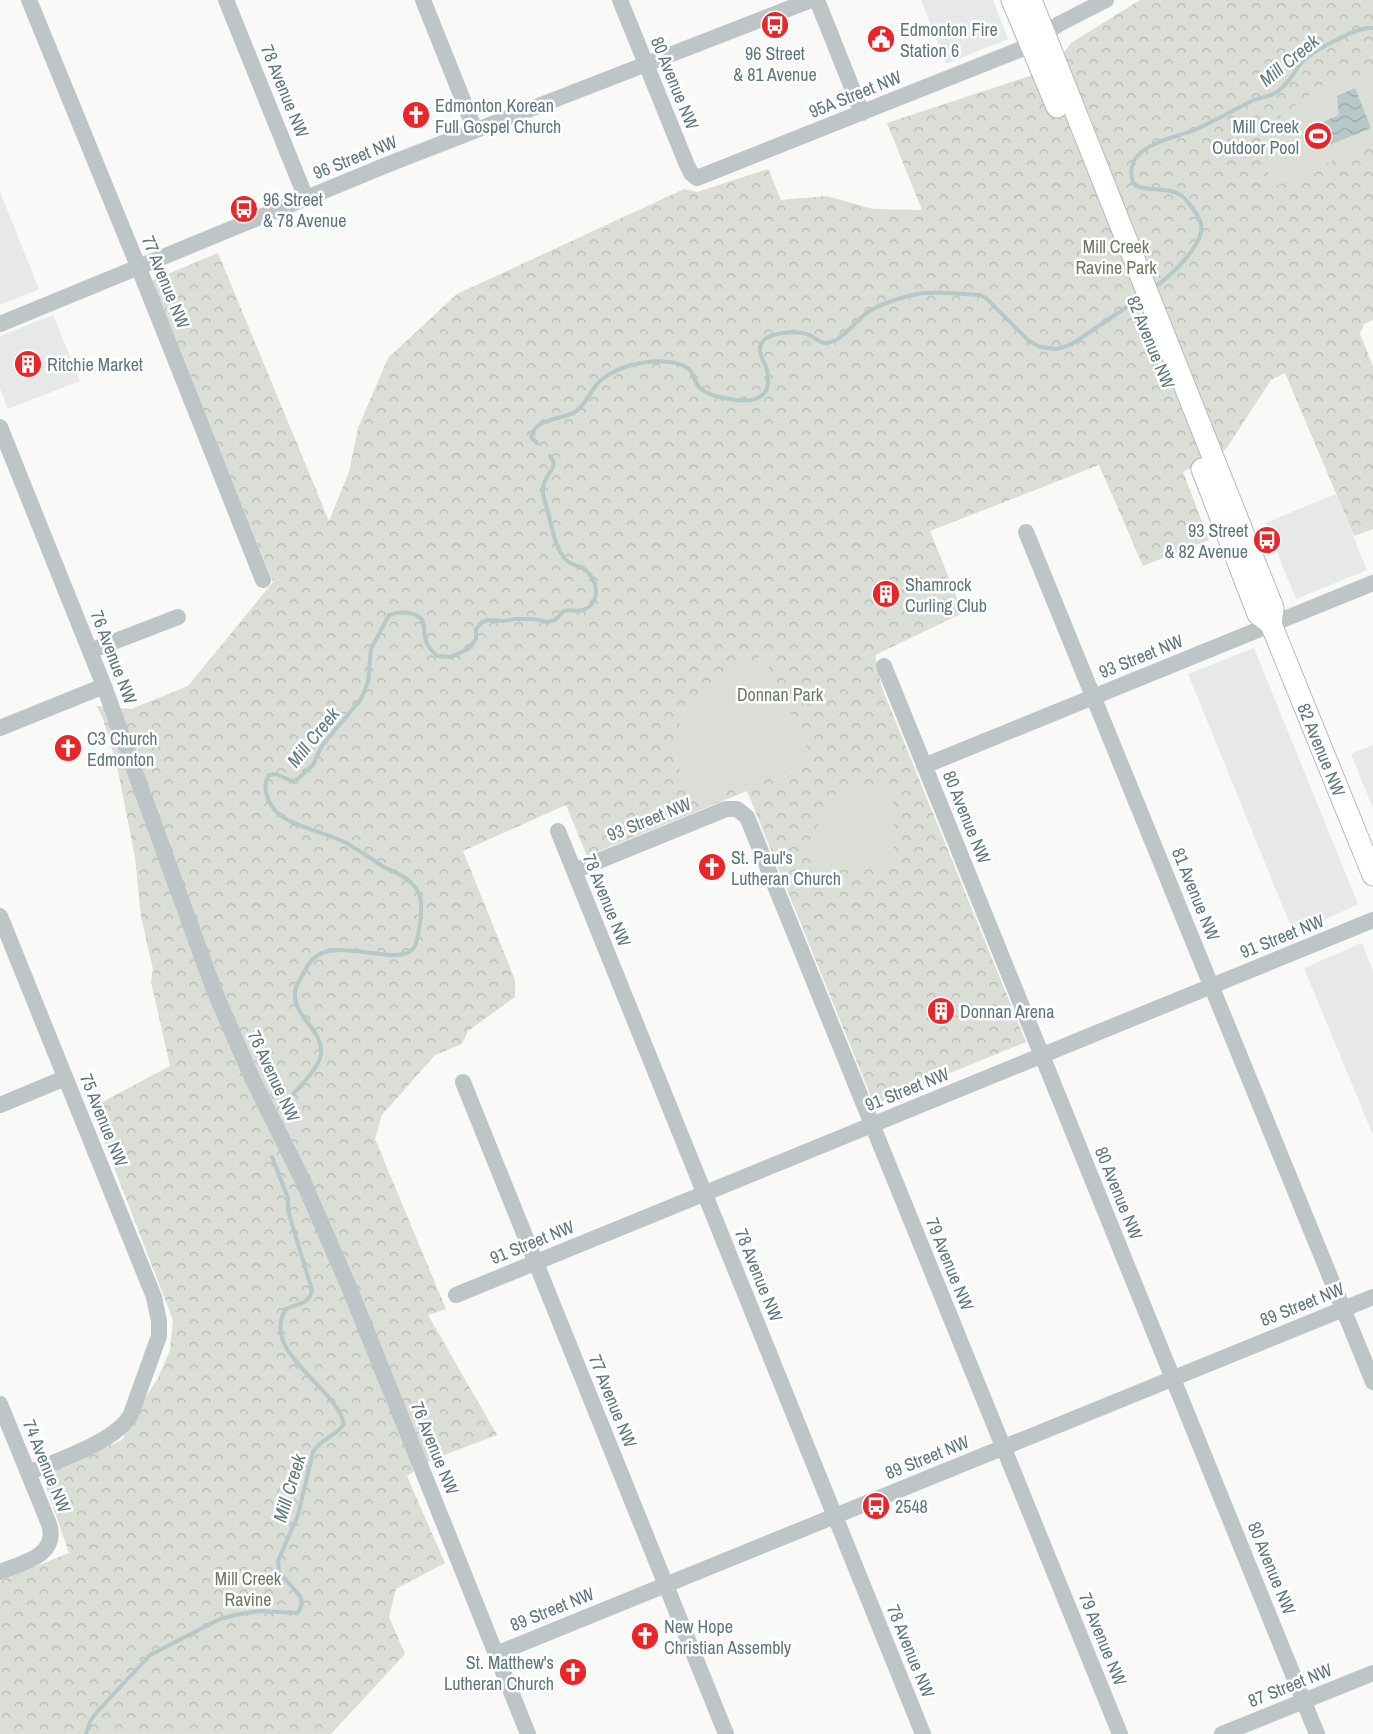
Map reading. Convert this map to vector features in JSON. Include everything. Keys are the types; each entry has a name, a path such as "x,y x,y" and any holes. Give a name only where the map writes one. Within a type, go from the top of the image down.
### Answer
{"main road":[{"name":"82 Avenue NW","path":"1012,0 1037,38 1210,469 1258,614 1271,624 1373,876"},
{"name":"82 Avenue NW","path":"1031,0 1037,38"}],"street":[{"name":"77 Avenue NW","path":"29,0 264,580"},
{"name":"78 Avenue NW","path":"226,0 306,198"},
{"path":"423,0 475,130"},
{"name":"80 Avenue NW","path":"620,0 687,165 691,173 697,178"},
{"name":"96 Street NW","path":"0,324 138,266 475,130 811,0"},
{"path":"817,0 862,113"},
{"name":"95A Street NW","path":"697,178 1019,50 1059,24 1106,0"},
{"name":"76 Avenue NW","path":"0,427 104,686 214,990 252,1078 303,1181 349,1287 528,1734"},
{"name":"81 Avenue NW","path":"1026,532 1373,1382"},
{"name":"93 Street NW","path":"924,766 1373,583"},
{"path":"90,651 178,617"},
{"name":"80 Avenue NW","path":"884,666 1317,1734"},
{"path":"0,728 104,686"},
{"name":"93 Street NW","path":"574,871 726,809 741,811"},
{"name":"79 Avenue NW","path":"741,811 749,820 1120,1734"},
{"name":"78 Avenue NW","path":"558,832 923,1734"},
{"name":"75 Avenue NW","path":"0,916 154,1297 159,1321 158,1342 131,1414 122,1426 91,1446 28,1473"},
{"name":"91 Street NW","path":"456,1295 1212,986 1371,926"},
{"path":"0,1104 65,1078"},
{"name":"77 Avenue NW","path":"463,1082 726,1734"},
{"name":"89 Street NW","path":"496,1654 1373,1297"},
{"name":"74 Avenue NW","path":"0,1404 51,1535 49,1544 42,1553 0,1572"},
{"name":"87 Street NW","path":"1222,1734 1373,1673"}],"shaded area":[{"path":"921,0 993,0 1008,39 946,64"},
{"path":"0,192 39,289 0,305"},
{"name":"Ritchie Market","path":"53,315 80,381 8,409 0,389 0,336"},
{"path":"1336,494 1367,570 1296,599 1265,523"},
{"path":"1254,648 1358,904 1294,934 1188,674"},
{"path":"1373,745 1373,808 1351,754"},
{"path":"1362,943 1373,971 1373,1135 1304,968"}],"green space":[{"name":"Mill Creek Ravine Park","path":"1140,0 1373,0 1373,320 1364,324 1360,334 1373,366 1373,529 1354,536 1285,373 1271,380 1226,449 1183,472 1209,540 1143,566 1099,465 930,531 963,613 875,655 882,688 1026,1042 874,1104 747,791 587,856 566,805 463,851 515,980 515,997 468,1031 462,1044 435,1055 382,1115 375,1139 446,1309 428,1315 497,1435 431,1460 407,1476 445,1563 396,1589 389,1617 405,1654 331,1734 0,1734 0,1581 69,1553 42,1475 122,1440 137,1411 158,1378 170,1350 173,1320 91,1108 170,1066 151,982 153,969 141,917 135,857 117,766 103,719 97,706 131,709 188,686 273,582 151,281 218,253 329,521 349,472 358,428 388,358 457,294 684,189 697,192 768,169 781,200 827,196 873,209 922,210 887,123 1051,69 1071,43"},
{"name":"Mill Creek Outdoor Pool","path":"1373,76 1373,144 1276,186 1257,156 1266,128 1326,83"},
{"name":"Donnan Park","path":"763,655 811,756 807,765 697,800 680,773 675,733 691,702 719,679"},
{"path":"870,783 893,791 894,865 815,873 813,857 815,832 824,812 849,788"}],"water":[{"path":"1355,88 1371,128 1322,148 1314,126 1339,115 1337,96"}],"waterway":[{"name":"Mill Creek","path":"1152,289 1184,261 1197,242 1201,233 1201,224 1199,217 1181,195 1168,190 1139,187 1134,184 1131,170 1139,154 1154,144 1192,131 1254,100 1275,93 1285,85 1307,57 1347,35 1366,28 1373,28"},
{"name":"Mill Creek","path":"537,443 531,437 533,431 538,426 549,420 575,412 607,375 643,363 668,362 680,364 689,369 697,385 705,392 718,397 739,400 756,399 767,389 768,373 760,351 760,347 765,339 781,333 793,332 805,333 824,343 832,342 843,335 868,312 888,302 912,295 933,293 980,295 986,298 1029,341 1040,347 1057,349 1072,344 1143,296"},
{"name":"Mill Creek","path":"286,1102 311,1073 321,1054 321,1045 318,1038 303,1017 296,1002 296,986 308,964 318,955 329,951 406,954 413,949 417,940 421,906 417,890 403,876 384,867 346,843 290,821 278,813 270,804 266,792 266,780 269,775 276,774 294,782 313,765 321,747 361,699 368,682 371,649 389,615 399,613 416,615 423,622 425,639 431,650 437,656 451,657 468,649 476,639 476,629 482,622 515,619 533,619 548,622 555,620 564,611 578,611 589,607 593,602 596,591 592,578 584,569 567,561 554,538 543,492 544,484 554,464 550,456"},
{"name":"Mill Creek","path":"86,1734 90,1722 96,1713 150,1655 220,1619 260,1611 297,1613 301,1607 300,1596 279,1572 278,1561 298,1515 313,1452 344,1424 338,1410 328,1396 290,1354 283,1340 280,1325 286,1309 306,1301 311,1295 312,1290 288,1211 288,1198 272,1157"}],"place":[{"name":"96 Street & 81 Avenue","path":"775,25"},
{"name":"Edmonton Fire Station 6","path":"881,39"},
{"name":"Edmonton Korean Full Gospel Church","path":"416,115"},
{"name":"Mill Creek Outdoor Pool","path":"1318,136"},
{"name":"96 Street & 78 Avenue","path":"244,209"},
{"name":"Ritchie Market","path":"28,364"},
{"name":"93 Street & 82 Avenue","path":"1267,540"},
{"name":"Shamrock Curling Club","path":"886,594"},
{"name":"C3 Church Edmonton","path":"68,748"},
{"name":"St. Paul's Lutheran Church","path":"712,867"},
{"name":"Donnan Arena","path":"941,1011"},
{"name":"2548","path":"876,1506"},
{"name":"New Hope Christian Assembly","path":"645,1636"},
{"name":"St. Matthew's Lutheran Church","path":"573,1672"}],"park label":[{"name":"Mill Creek Ravine","path":"248,1588"}]}
